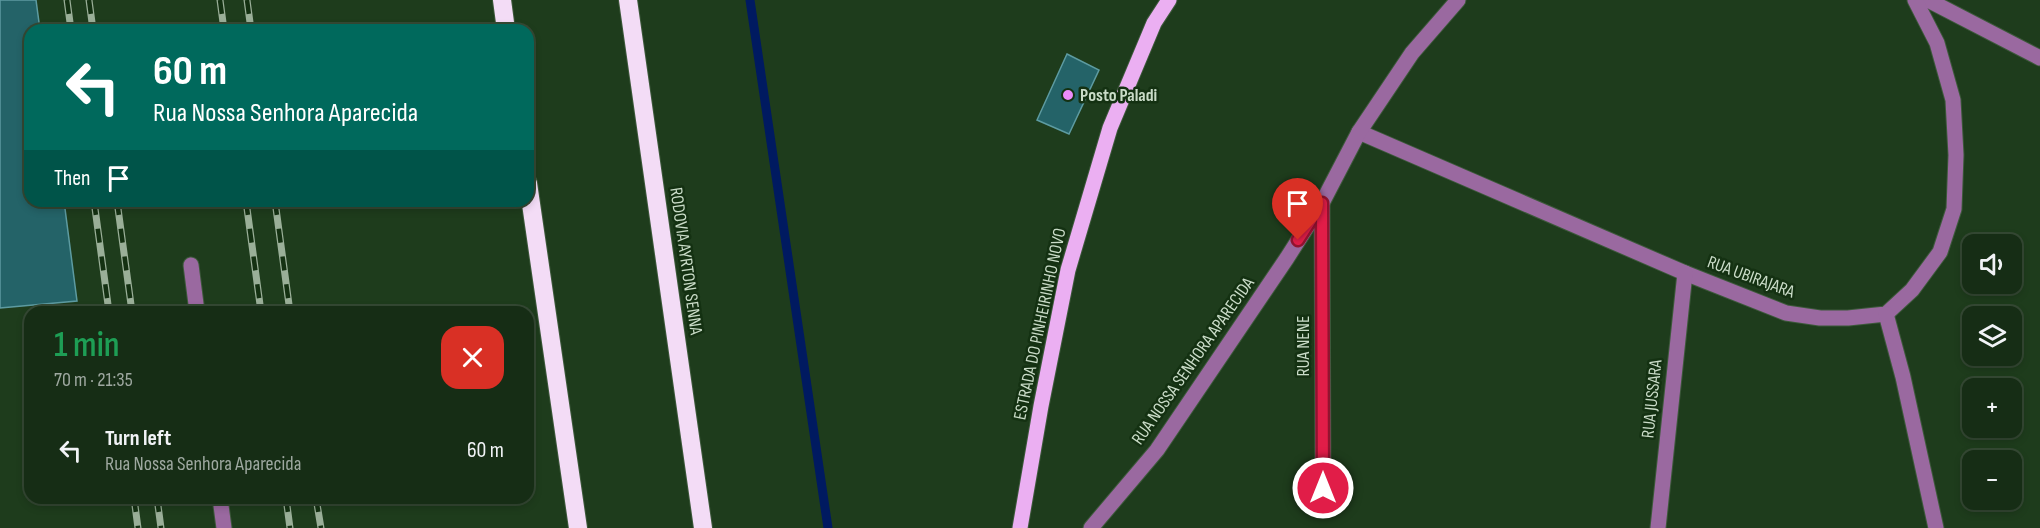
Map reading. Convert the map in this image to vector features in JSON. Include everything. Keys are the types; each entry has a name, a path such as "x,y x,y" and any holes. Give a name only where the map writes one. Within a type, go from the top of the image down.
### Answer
{"highway":[{"path":"502,0 505,24"},
{"name":"RODOVIA AYRTON SENNA","path":"628,0 703,528"},
{"path":"531,207 578,528"}],"main road":[{"name":"ESTRADA DO PINHEIRINHO NOVO","path":"1020,528 1068,270 1110,128 1154,23 1169,0"}],"street":[{"name":"RUA NOSSA SENHORA APARECIDA","path":"1091,528 1157,450 1322,203 1359,132 1412,53 1458,0"},
{"path":"1916,0 1937,43 1953,100 1956,154 1954,209 1940,252 1912,290 1886,314 1904,376 1936,528"},
{"path":"1928,0 2040,58"},
{"name":"RUA UBIRAJARA","path":"1359,132 1685,273 1786,313 1820,318 1886,314"},
{"name":"RUA NENE","path":"1322,203 1323,488"},
{"path":"191,266 196,306"},
{"name":"RUA JUSSARA","path":"1658,528 1685,273"},
{"path":"221,504 224,528"}],"building":[{"path":"0,0 36,0 39,24 24,24 24,207 65,207 77,301 0,308"},
{"name":"Posto Paladi","path":"1067,54 1099,70 1069,134 1037,120"}],"waterway":[{"path":"750,0 828,528"}],"railway":[{"path":"67,0 70,24"},
{"path":"89,0 92,24"},
{"path":"220,0 223,24"},
{"path":"247,0 250,24"},
{"path":"95,207 108,306"},
{"path":"118,207 131,306"},
{"path":"247,207 260,306"},
{"path":"276,207 289,306"},
{"path":"135,504 138,528"},
{"path":"158,504 161,528"},
{"path":"287,504 290,528"},
{"path":"317,504 321,528"}],"place":[{"name":"Posto Paladi","path":"1068,95"}],"route":[{"path":"1298,240 1322,203 1323,488"}]}
